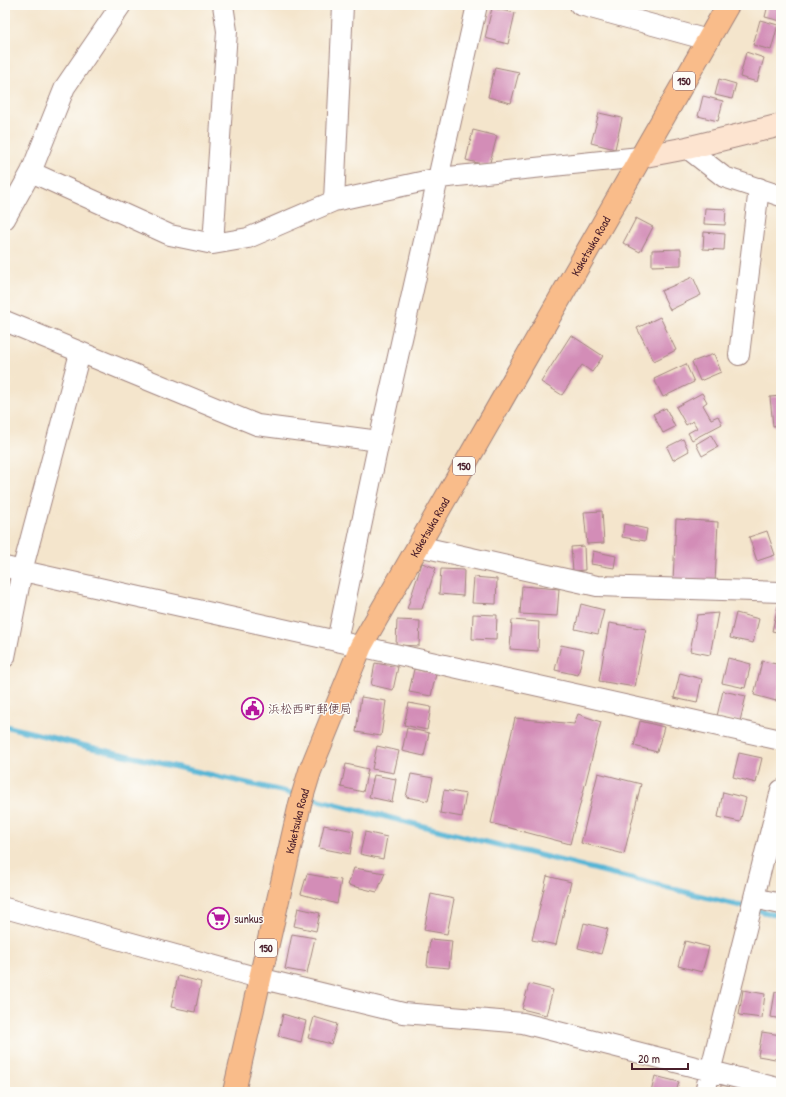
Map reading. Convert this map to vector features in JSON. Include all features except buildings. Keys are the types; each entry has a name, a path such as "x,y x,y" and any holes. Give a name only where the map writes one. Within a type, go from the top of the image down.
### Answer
{"highway":[{"name":"Kaketsuka Road","path":"234,1092 259,978 303,794 310,770 361,646 728,5"}],"main road":[{"path":"640,157 687,148 781,125"}],"street":[{"path":"5,219 31,172 66,87 122,5"},
{"path":"213,244 227,31 223,5"},
{"path":"334,201 343,5"},
{"path":"337,641 379,441 477,5"},
{"path":"580,5 708,40"},
{"path":"687,148 724,177 781,196"},
{"path":"31,172 170,235 213,244 248,238 334,201 439,178 640,157"},
{"path":"739,355 759,188"},
{"path":"5,321 257,425 379,441"},
{"path":"5,657 14,569 80,353"},
{"path":"418,546 597,586 781,592"},
{"path":"14,569 781,740"},
{"path":"705,1092 781,790"},
{"path":"753,904 781,904"},
{"path":"5,908 259,978 403,1013 523,1023 781,1089"}],"waterway":[{"path":"5,726 299,795"},
{"path":"307,797 781,916"}],"place":[{"name":"浜松西町郵便局","path":"252,708"},
{"name":"sunkus","path":"218,918"}]}
